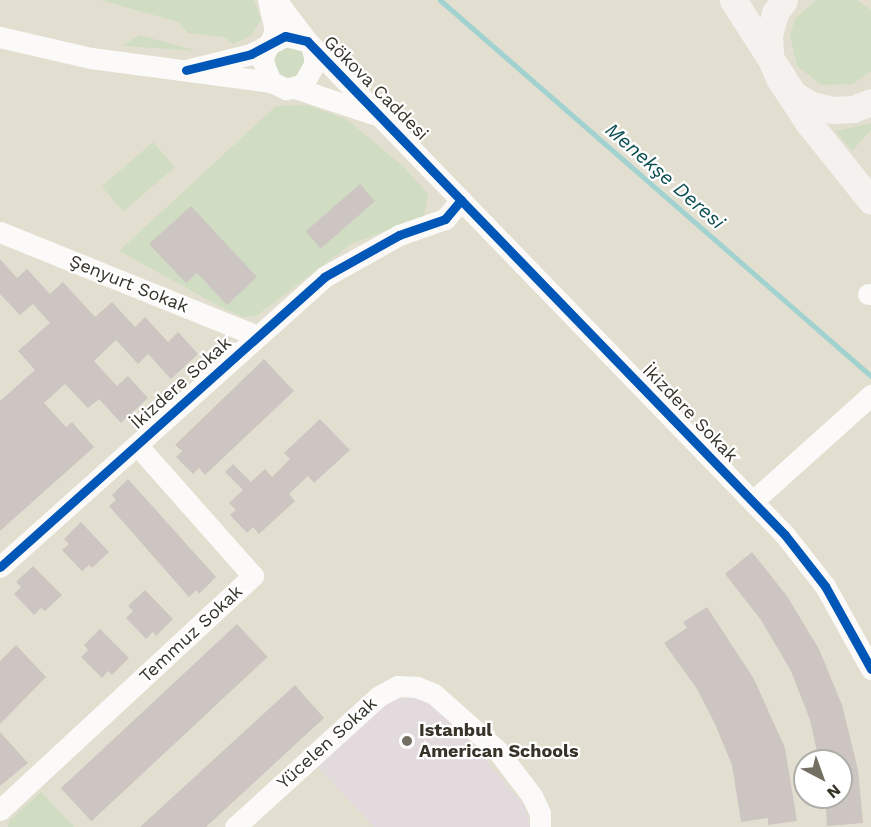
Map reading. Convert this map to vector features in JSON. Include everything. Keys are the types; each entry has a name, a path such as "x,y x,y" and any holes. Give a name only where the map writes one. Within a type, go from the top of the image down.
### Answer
{"main road":[{"path":"733,0 807,121 871,201"},
{"path":"784,0 775,13 769,35 771,57 779,78 793,94 811,105 832,110 853,109 871,102"},
{"path":"871,167 871,188"}],"street":[{"path":"268,0 275,31 262,68 271,82"},
{"path":"276,0 310,44"},
{"name":"Gökova Caddesi","path":"186,70 252,54 285,36 310,44 460,200"},
{"name":"Gökova Caddesi","path":"0,37 91,57 271,82 379,117"},
{"name":"Gökova Caddesi","path":"295,88 313,70 310,44"},
{"path":"440,178 443,203 427,225 490,232"},
{"name":"İkizdere Sokak","path":"0,567 324,277 355,256 446,219 460,200 785,535 825,586 871,669"},
{"name":"Şenyurt Sokak","path":"0,232 257,336"},
{"path":"753,501 790,465 871,395"},
{"name":"Temmuz Sokak","path":"0,810 253,576 137,446"},
{"path":"724,471 753,478 790,465"},
{"path":"785,535 776,499 790,465"},
{"name":"Yücelen Sokak","path":"236,827 378,696 398,686 417,687 434,694 496,750 532,796 540,813 540,827"}],"shaded area":[{"name":"Istanbul American Schools","path":"394,698 418,698 445,713 525,806 530,827 374,827 318,767 371,715"}],"green space":[{"path":"100,0 254,0 261,20 252,35 233,44 224,37 188,33 178,22"},
{"path":"816,0 857,0 871,10 871,71 853,84 822,85 797,66 790,35 795,19"},
{"path":"139,35 198,51 123,46"},
{"path":"290,47 301,51 305,62 301,73 290,77 279,73 275,62 279,51"},
{"path":"307,105 346,119 404,167 428,194 424,216 351,244 256,316 243,317 221,307 119,251 276,106"},
{"path":"871,123 871,130 852,151 836,131"},
{"path":"153,142 175,167 123,212 102,187"},
{"path":"41,792 74,827 8,827 9,821"}],"building":[{"path":"360,184 375,201 321,249 306,231"},
{"path":"191,206 257,277 227,305 197,273 186,283 149,244"},
{"path":"0,259 17,278 27,269 50,294 63,282 95,317 112,302 135,327 145,317 168,342 178,332 198,354 171,379 148,354 138,364 116,340 94,361 117,386 128,376 148,398 121,423 99,399 88,408 65,384 44,403 66,427 72,422 94,447 0,531 0,401 35,370 18,351 50,323 33,304 20,315 0,294"},
{"path":"264,359 294,391 205,475 199,468 193,474 176,457 182,451 175,445"},
{"path":"320,419 350,450 314,483 308,476 289,494 295,501 259,534 253,527 247,533 230,515 236,510 229,503 243,490 225,472 233,464 251,482 265,469 272,477 290,459 284,453"},
{"path":"128,479 216,577 199,594 196,590 189,597 109,506 116,500 112,495"},
{"path":"81,522 109,552 92,568 89,565 82,571 62,550 69,544 64,539"},
{"path":"752,552 787,596 819,649 842,705 853,749 816,749 810,720 791,671 761,620 725,574"},
{"path":"33,566 62,595 45,611 41,608 34,615 14,594 21,587 16,582"},
{"path":"145,590 173,619 156,636 153,632 146,639 126,618 133,611 128,606"},
{"path":"707,607 754,679 785,748 793,809 795,809 797,821 768,825 768,818 741,822 732,765 715,724 697,689 664,643 687,628 683,622"},
{"path":"237,624 268,657 91,821 61,788"},
{"path":"100,629 129,658 112,675 108,671 102,678 81,657 88,650 84,645"},
{"path":"16,645 46,677 0,724 0,661"},
{"path":"295,685 324,718 206,827 140,827"},
{"path":"0,732 28,763 0,786"},
{"path":"853,750 858,770 863,823 827,826 826,809 853,809"}],"waterway":[{"name":"Menekşe Deresi","path":"440,0 871,376"}],"cycle path":[{"path":"186,70 251,54 285,36 307,41 785,535 825,586 871,669"},
{"path":"0,567 324,277 399,235 445,219 461,200"}],"place":[{"name":"Istanbul American Schools","path":"407,741"}]}
